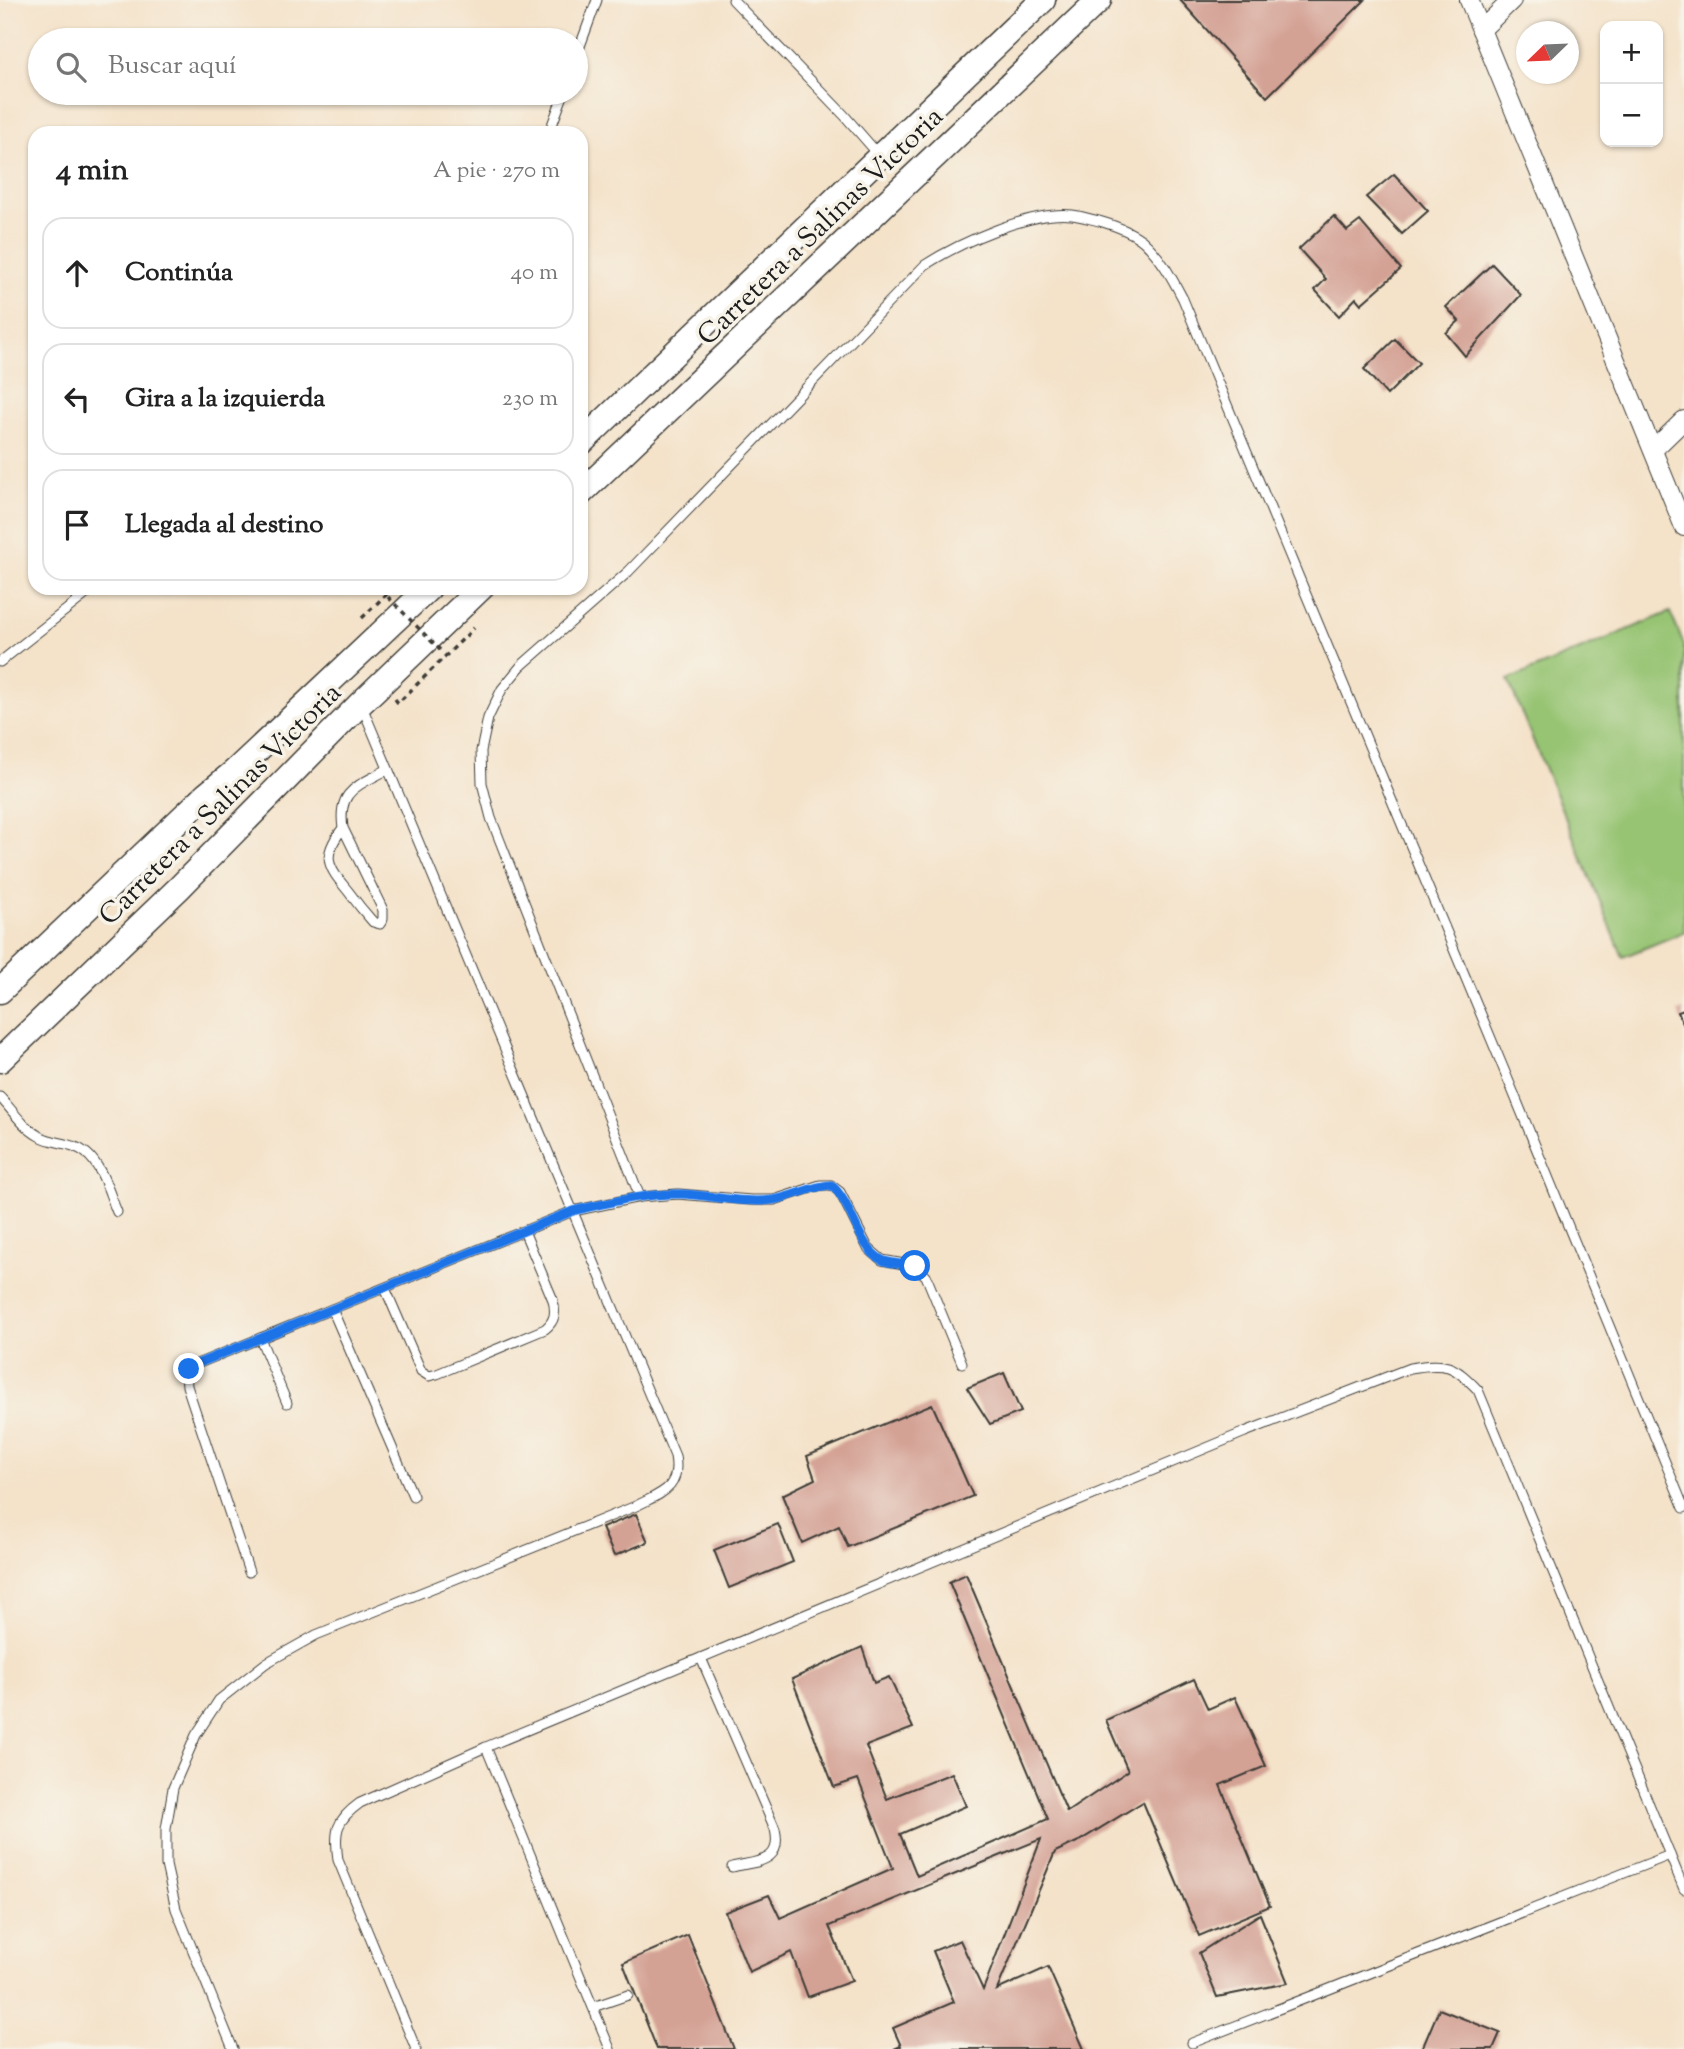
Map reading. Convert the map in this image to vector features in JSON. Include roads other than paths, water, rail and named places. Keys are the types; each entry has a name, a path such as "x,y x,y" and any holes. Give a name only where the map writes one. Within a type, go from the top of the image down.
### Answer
{"main road":[{"name":"Carretera a Salinas Victoria","path":"588,436 1043,0"},
{"name":"Carretera a Salinas Victoria","path":"588,486 1098,0"},
{"name":"Carretera a Salinas Victoria","path":"0,991 422,595"},
{"name":"Carretera a Salinas Victoria","path":"0,1060 179,888 361,702 474,595"}],"street":[{"path":"1469,0 1684,527"},
{"path":"1481,30 1512,0"},
{"path":"1653,450 1684,420"}],"lane":[{"path":"587,28 597,0"},
{"path":"733,0 880,156"},
{"path":"552,126 560,105"},
{"path":"640,1197 491,818 482,783 481,751 488,718 502,688 521,666 628,572 925,265 949,250 1010,225 1035,218 1071,215 1113,225 1142,240 1167,267 1183,299 1684,1508"},
{"path":"0,662 85,595"},
{"path":"233,2049 176,1909 166,1865 166,1829 173,1788 196,1735 219,1700 266,1663 316,1635 636,1506 664,1492 674,1482 677,1467 675,1456 361,702"},
{"path":"343,828 329,853 331,872 373,922 380,924 383,910 343,828 341,814 342,803 350,791 388,769"},
{"path":"0,1097 26,1126 40,1137 85,1152 96,1164 117,1212"},
{"path":"249,1572 187,1387 186,1377 192,1366 573,1211 640,1197 678,1194 774,1200 820,1185 831,1185 840,1192 868,1248 882,1260 915,1266 926,1276 962,1363"},
{"path":"385,1288 421,1371 429,1376 437,1374 545,1329 552,1323 555,1308 553,1300 524,1231"},
{"path":"332,1309 413,1496"},
{"path":"260,1338 287,1403"},
{"path":"416,2049 338,1860 335,1843 338,1825 347,1812 360,1803 486,1747 1258,1427 1410,1368 1430,1365 1449,1366 1462,1373 1478,1390 1684,1889"},
{"path":"701,1658 777,1839 772,1856 732,1867"},
{"path":"486,1747 610,2049"},
{"path":"1192,2043 1670,1854"},
{"path":"593,2007 628,1995"}]}
